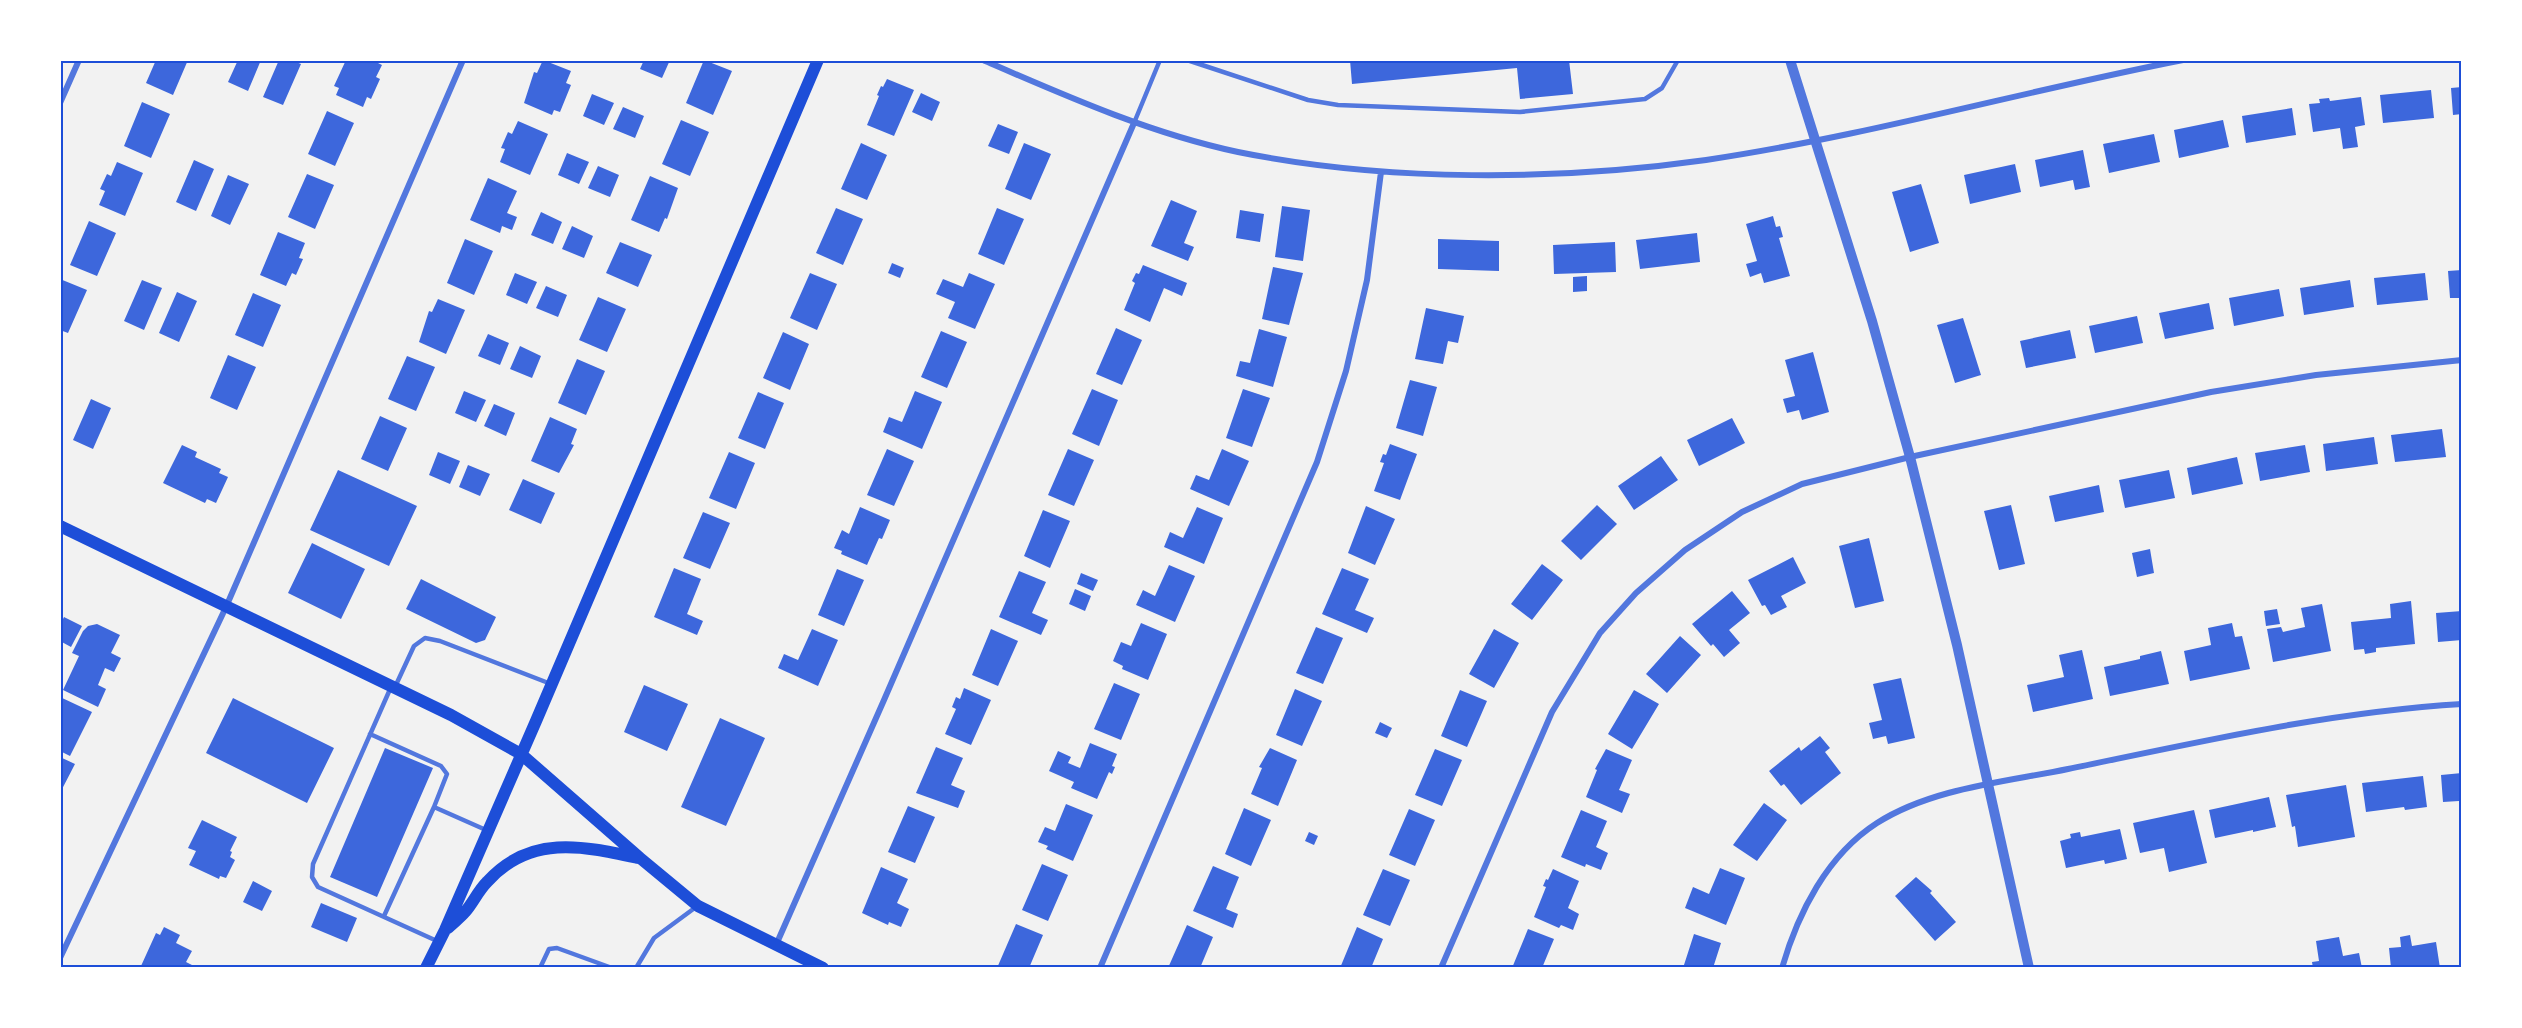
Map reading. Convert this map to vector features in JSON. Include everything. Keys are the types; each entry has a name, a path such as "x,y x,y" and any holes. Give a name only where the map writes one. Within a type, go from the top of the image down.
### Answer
{"main road":[{"path":"426,968 488,831 818,60"},
{"path":"60,526 451,715 521,754 698,906 823,968"},
{"path":"442,936 465,912 486,882 498,871 526,855 559,847 580,846 640,858"}],"street":[{"path":"60,103 79,60"},
{"path":"60,958 226,607 463,60"},
{"path":"983,60 1134,123 1236,151 1297,162 1381,172 1438,174 1556,173 1706,160 1816,140 2183,60"},
{"path":"1790,60 1872,321 1910,457 1957,645 2029,968"},
{"path":"775,946 1134,123"},
{"path":"1100,968 1317,462 1346,371 1367,279 1381,172"},
{"path":"1441,968 1552,712 1600,633 1636,593 1685,550 1742,512 1802,484 1910,457 2211,392 2316,375 2462,360"},
{"path":"1782,968 1789,944 1817,886 1835,859 1854,840 1899,810 1943,796 2253,730 2348,715 2462,704"}],"lane":[{"path":"1134,123 1160,60"},
{"path":"1187,60 1321,103 1520,112 1646,99 1662,88 1678,60"},
{"path":"442,936 384,916 318,887 312,877 313,864 370,734 414,646 425,638 440,641 551,684"},
{"path":"370,734 441,766 447,774 384,916"},
{"path":"434,807 488,831"},
{"path":"636,968 654,938 698,906"},
{"path":"540,968 549,949 556,948 612,968"}],"building":[{"path":"156,60 188,60 173,95 146,83"},
{"path":"238,60 261,60 248,91 228,82"},
{"path":"279,60 291,60 301,64 283,105 263,97"},
{"path":"346,60 372,60 382,65 376,77 380,79 371,99 367,97 363,107 336,95 339,88 334,86"},
{"path":"543,60 571,71 566,83 571,85 560,112 554,110 552,115 524,103 534,72 537,73"},
{"path":"644,60 670,60 662,78 640,69"},
{"path":"704,60 732,71 713,115 686,103"},
{"path":"1350,60 1569,60 1573,94 1520,99 1517,68 1352,84"},
{"path":"887,79 914,90 894,136 867,125 879,96 877,95"},
{"path":"2462,87 2462,114 2453,115 2451,88"},
{"path":"2431,90 2434,118 2383,123 2380,95"},
{"path":"921,93 940,102 932,121 912,112"},
{"path":"592,94 614,103 604,125 583,116"},
{"path":"2361,97 2365,125 2355,127 2358,147 2343,149 2340,128 2313,132 2309,104 2320,103 2319,99 2329,98 2330,101"},
{"path":"142,102 170,114 151,158 124,146"},
{"path":"623,107 644,116 635,138 613,129"},
{"path":"2292,108 2296,135 2246,143 2242,116"},
{"path":"327,111 354,123 335,166 308,154"},
{"path":"681,120 709,132 690,176 662,164"},
{"path":"2223,120 2229,147 2179,158 2174,130"},
{"path":"518,121 548,134 530,175 500,162 505,149 501,148 508,132 512,134"},
{"path":"998,124 1018,132 1009,154 988,146"},
{"path":"2154,134 2160,162 2109,173 2103,144"},
{"path":"861,143 887,155 867,200 841,189"},
{"path":"1024,143 1051,154 1031,200 1005,189"},
{"path":"2083,150 2090,187 2075,190 2073,180 2040,187 2035,160"},
{"path":"567,153 589,162 579,184 558,175"},
{"path":"194,160 214,169 196,211 176,202"},
{"path":"117,162 143,173 125,216 99,205 105,191 100,189 107,174 111,176"},
{"path":"2015,164 2021,192 1970,204 1964,175"},
{"path":"598,166 619,175 610,197 588,188"},
{"path":"307,174 334,185 315,229 288,217"},
{"path":"228,175 249,184 230,225 211,216"},
{"path":"650,176 678,188 667,219 665,218 659,232 631,220"},
{"path":"488,178 517,191 507,213 517,217 512,230 502,226 500,233 470,220"},
{"path":"1921,184 1939,243 1910,252 1892,192"},
{"path":"1171,200 1197,211 1184,243 1194,247 1188,261 1151,246"},
{"path":"1282,206 1310,210 1303,261 1275,257"},
{"path":"836,208 863,219 843,265 816,253"},
{"path":"997,208 1024,219 1004,265 978,254"},
{"path":"1240,210 1264,214 1260,242 1236,238"},
{"path":"541,212 562,222 553,244 531,235"},
{"path":"1773,216 1776,227 1780,226 1783,237 1779,238 1790,276 1764,283 1761,273 1750,277 1746,264 1757,261 1746,224"},
{"path":"89,221 116,233 97,276 70,265"},
{"path":"572,226 593,236 584,258 562,249"},
{"path":"278,232 305,243 299,258 303,259 296,275 292,273 286,286 260,275"},
{"path":"1697,233 1700,262 1640,269 1636,240"},
{"path":"465,239 493,251 474,295 447,283"},
{"path":"1438,239 1499,241 1499,271 1438,269"},
{"path":"620,242 652,255 638,287 606,273"},
{"path":"1615,242 1616,272 1554,274 1553,245"},
{"path":"892,263 904,268 900,278 888,273"},
{"path":"1143,265 1187,283 1182,296 1164,288 1150,322 1124,310 1135,283 1132,281 1136,273 1139,274"},
{"path":"1273,267 1303,273 1289,325 1262,319"},
{"path":"2462,270 2462,298 2450,298 2448,271"},
{"path":"515,273 537,282 527,304 506,295"},
{"path":"810,273 837,284 817,330 790,318"},
{"path":"969,273 995,284 975,329 948,318 955,302 936,294 943,279 963,287"},
{"path":"2425,273 2428,300 2377,305 2374,278"},
{"path":"1587,276 1587,291 1573,292 1573,277"},
{"path":"60,279 87,290 68,333 60,330"},
{"path":"142,280 162,288 144,330 124,321"},
{"path":"2350,280 2354,307 2304,315 2300,288"},
{"path":"546,286 567,295 558,317 536,308"},
{"path":"2279,289 2284,316 2234,326 2229,298"},
{"path":"177,292 197,301 179,342 159,333"},
{"path":"253,293 281,305 263,347 235,335"},
{"path":"598,297 626,309 607,352 579,340"},
{"path":"438,299 465,310 446,354 419,342 429,311 432,312"},
{"path":"2209,303 2214,329 2165,339 2159,313"},
{"path":"1426,308 1464,316 1458,343 1448,341 1443,364 1415,359"},
{"path":"2137,316 2143,343 2095,353 2089,326"},
{"path":"1963,318 1981,375 1955,383 1937,325"},
{"path":"1116,328 1142,340 1122,385 1096,374"},
{"path":"1259,329 1287,337 1273,387 1236,376 1240,361 1250,363"},
{"path":"2070,330 2076,358 2026,368 2020,341"},
{"path":"941,331 967,342 947,388 921,377"},
{"path":"783,332 809,344 790,390 763,378"},
{"path":"488,334 509,343 500,365 478,356"},
{"path":"520,346 541,356 532,378 510,369"},
{"path":"1813,352 1829,412 1802,420 1799,410 1787,413 1783,399 1795,396 1785,360"},
{"path":"228,355 256,367 237,410 210,398"},
{"path":"407,356 435,367 416,411 388,399"},
{"path":"577,359 605,371 586,415 558,403"},
{"path":"1410,380 1437,387 1423,436 1396,428"},
{"path":"1092,389 1118,400 1099,446 1072,434"},
{"path":"1243,389 1270,398 1252,447 1226,438"},
{"path":"464,391 486,400 476,422 455,413"},
{"path":"915,391 942,402 922,449 883,432 889,417 902,422"},
{"path":"758,392 784,403 765,449 738,438"},
{"path":"91,399 111,408 93,449 73,440"},
{"path":"494,404 515,413 506,436 484,426"},
{"path":"380,416 407,428 388,471 361,459"},
{"path":"550,417 577,429 571,444 574,445 559,473 531,461"},
{"path":"1732,418 1745,443 1699,466 1687,440"},
{"path":"2442,429 2446,457 2395,462 2391,435"},
{"path":"2374,437 2378,464 2326,471 2323,444"},
{"path":"1390,444 1417,454 1400,500 1374,491 1384,463 1380,462 1383,454 1386,455"},
{"path":"182,445 197,452 195,457 221,469 219,473 228,477 216,503 207,499 205,503 163,483"},
{"path":"2305,445 2310,472 2260,481 2255,453"},
{"path":"887,449 914,461 894,506 867,495"},
{"path":"1068,449 1094,460 1074,506 1048,495"},
{"path":"1222,449 1249,461 1229,506 1190,489 1196,475 1209,480"},
{"path":"438,452 460,461 450,484 429,475"},
{"path":"729,452 755,463 736,509 709,498"},
{"path":"1661,456 1678,480 1634,510 1618,486"},
{"path":"2237,457 2243,484 2192,495 2187,468"},
{"path":"468,465 490,474 480,496 459,487"},
{"path":"338,470 417,506 389,566 310,530"},
{"path":"2169,470 2175,498 2125,508 2119,480"},
{"path":"523,479 555,493 541,524 509,510"},
{"path":"2099,485 2104,512 2055,522 2049,496"},
{"path":"1597,505 1617,524 1581,560 1561,541"},
{"path":"2011,505 2025,564 1999,570 1984,511"},
{"path":"1366,506 1395,519 1375,565 1348,553"},
{"path":"860,507 890,520 867,565 841,554 842,551 834,548 842,530 849,534"},
{"path":"1197,507 1223,518 1204,564 1164,547 1170,532 1183,538"},
{"path":"1043,510 1070,521 1050,568 1024,556"},
{"path":"703,512 730,523 710,569 683,558"},
{"path":"1869,538 1884,601 1855,608 1839,546"},
{"path":"312,543 365,569 341,619 288,593"},
{"path":"2150,549 2154,573 2137,577 2132,553"},
{"path":"1793,557 1806,583 1781,596 1787,607 1771,615 1765,605 1762,606 1748,580"},
{"path":"1542,564 1563,580 1532,620 1511,604"},
{"path":"1169,565 1195,576 1175,622 1136,605 1143,590 1155,596"},
{"path":"674,568 701,579 687,614 703,621 697,635 654,617"},
{"path":"1342,568 1369,579 1355,610 1374,618 1367,633 1322,614"},
{"path":"837,569 864,580 844,626 818,615"},
{"path":"1019,571 1046,582 1032,613 1048,620 1041,635 999,617"},
{"path":"1081,573 1098,580 1093,591 1077,584"},
{"path":"421,579 496,617 485,640 476,643 406,609"},
{"path":"1075,589 1091,596 1085,611 1069,604"},
{"path":"1732,591 1750,613 1729,630 1740,643 1724,657 1692,624"},
{"path":"2411,601 2415,644 2376,648 2376,652 2365,654 2364,649 2354,650 2351,622 2391,618 2390,604"},
{"path":"2322,604 2331,651 2273,662 2267,629 2281,627 2283,632 2305,627 2301,608"},
{"path":"2277,609 2280,624 2266,626 2264,611"},
{"path":"2462,611 2462,640 2438,642 2436,613"},
{"path":"64,617 82,626 71,647 60,641 60,625"},
{"path":"1141,623 1167,634 1148,680 1122,669 1123,666 1113,661 1121,642 1131,646"},
{"path":"2232,623 2235,637 2242,636 2250,669 2190,681 2184,651 2211,645 2208,628"},
{"path":"97,624 120,635 111,653 121,658 114,672 105,668 98,685 106,689 98,707 63,690 79,656 72,653 83,631 88,626"},
{"path":"1316,627 1343,638 1323,684 1296,673"},
{"path":"812,629 838,640 818,686 778,668 784,654 798,660"},
{"path":"991,629 1018,641 998,686 972,675"},
{"path":"1494,629 1519,643 1494,688 1469,674"},
{"path":"1680,636 1701,655 1667,693 1646,674"},
{"path":"2082,650 2093,699 2033,712 2027,685 2064,677 2059,655"},
{"path":"2161,651 2169,684 2110,696 2104,667 2140,659 2140,656"},
{"path":"1901,678 1915,738 1888,744 1886,736 1873,739 1869,723 1882,720 1873,684"},
{"path":"1114,683 1140,694 1121,740 1094,729"},
{"path":"644,685 688,704 667,751 624,732"},
{"path":"964,688 991,700 971,745 945,734 956,709 952,707 956,697 960,699"},
{"path":"1295,689 1322,701 1302,746 1276,735"},
{"path":"1460,690 1487,701 1467,747 1441,736"},
{"path":"1634,690 1659,704 1632,749 1608,734"},
{"path":"60,697 92,712 70,756 60,751"},
{"path":"233,698 334,748 307,803 206,753"},
{"path":"720,718 765,738 726,826 681,807"},
{"path":"1380,722 1392,728 1387,738 1375,733"},
{"path":"1820,736 1830,748 1825,752 1841,773 1801,805 1784,784 1781,786 1769,771 1799,747 1801,751"},
{"path":"1090,743 1117,754 1112,766 1115,767 1112,774 1109,772 1097,799 1071,788 1074,782 1049,771 1058,751 1071,757 1068,763 1080,768"},
{"path":"936,747 963,758 951,785 965,791 958,808 916,793"},
{"path":"385,748 433,768 377,897 330,877"},
{"path":"1270,748 1297,760 1278,806 1251,794 1262,768 1259,767"},
{"path":"1435,749 1462,760 1442,806 1415,795"},
{"path":"1606,749 1632,760 1619,790 1630,794 1622,813 1586,797 1597,770 1595,769"},
{"path":"60,757 75,764 60,793"},
{"path":"2462,773 2462,819 2460,819 2459,801 2443,802 2441,775"},
{"path":"2423,776 2427,807 2405,810 2404,807 2366,812 2362,783"},
{"path":"2346,785 2355,837 2298,847 2286,795"},
{"path":"2269,797 2276,827 2215,838 2209,810"},
{"path":"1764,803 1787,820 1757,861 1733,845"},
{"path":"1066,804 1093,815 1073,861 1046,849 1048,846 1038,842 1045,827 1055,831"},
{"path":"908,806 935,817 915,863 888,852"},
{"path":"1244,808 1271,820 1251,866 1225,854"},
{"path":"1409,809 1435,820 1415,866 1389,855"},
{"path":"1581,810 1607,821 1596,847 1608,853 1601,870 1586,864 1585,867 1561,857"},
{"path":"2194,810 2207,863 2169,872 2164,848 2140,853 2133,823"},
{"path":"202,820 237,837 230,851 232,852 230,857 235,860 226,878 220,876 219,879 189,865 196,851 188,848"},
{"path":"2120,829 2127,859 2105,864 2104,860 2066,868 2060,841 2071,838 2070,834 2080,832 2081,837"},
{"path":"1309,832 1318,836 1314,845 1305,841"},
{"path":"1042,864 1068,875 1048,921 1022,910"},
{"path":"1213,866 1239,877 1226,909 1238,914 1233,928 1193,911"},
{"path":"881,867 908,879 897,903 909,909 901,927 889,922 888,925 862,913"},
{"path":"1720,868 1745,878 1726,925 1685,908 1693,887 1709,894"},
{"path":"1383,869 1410,880 1390,926 1363,915"},
{"path":"1553,869 1579,881 1568,908 1579,914 1573,930 1561,925 1559,928 1534,917 1546,887 1543,886"},
{"path":"1916,877 1932,891 1930,893 1956,922 1935,941 1895,896"},
{"path":"253,881 272,891 262,911 243,902"},
{"path":"321,903 357,918 347,942 311,927"},
{"path":"1016,924 1043,935 1029,968 997,968"},
{"path":"1187,925 1213,937 1200,968 1168,968"},
{"path":"164,927 180,935 176,943 192,951 186,962 192,965 190,968 145,968 141,966 156,933 160,935"},
{"path":"1357,927 1383,939 1371,968 1340,968"},
{"path":"1528,929 1554,939 1542,968 1512,968"},
{"path":"1694,934 1721,943 1713,968 1683,968"},
{"path":"2410,935 2412,946 2436,942 2440,968 2391,968 2389,948 2401,947 2400,937"},
{"path":"2339,937 2343,956 2359,953 2362,968 2313,968 2312,962 2319,961 2316,941"}]}
